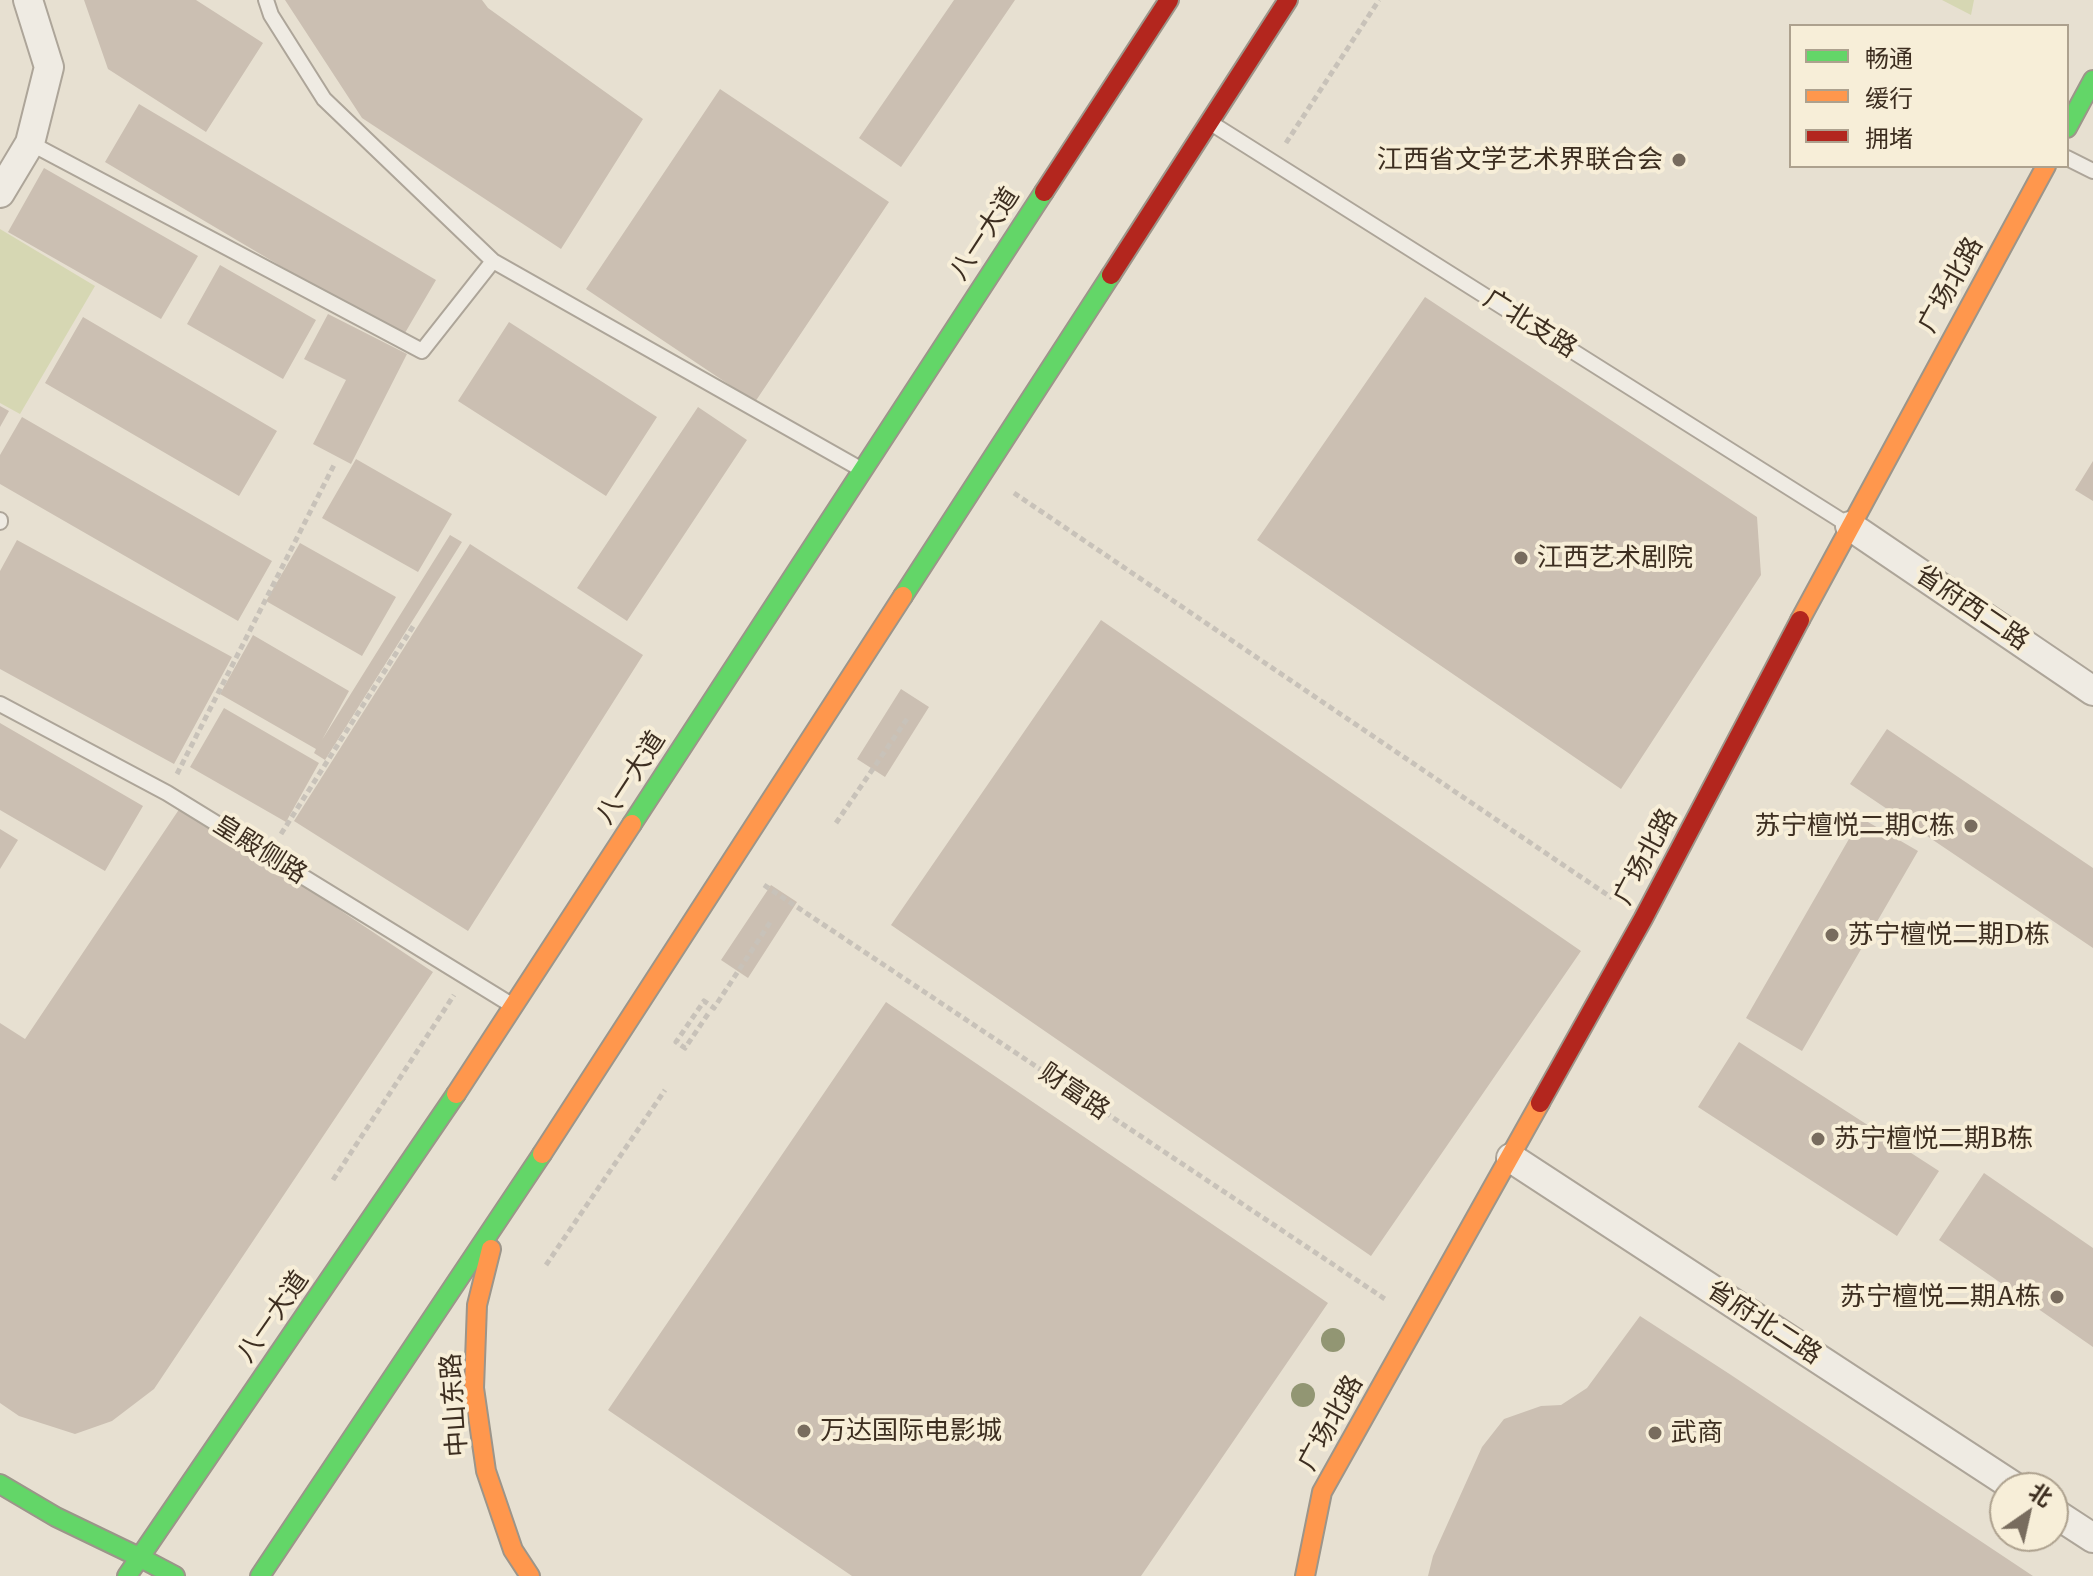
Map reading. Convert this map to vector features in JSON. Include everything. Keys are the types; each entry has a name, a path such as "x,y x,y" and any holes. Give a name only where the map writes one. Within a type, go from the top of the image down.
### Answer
{"main road":[{"name":"八一大道","path":"127,1576 409,1166 1169,0"},
{"path":"260,1576 497,1224 1288,0"},
{"path":"2069,124 2093,80"},
{"name":"广场北路","path":"1305,1576 1322,1492 1643,919 1850,526 2045,168"},
{"name":"中山东路","path":"497,1224 477,1305 474,1388 486,1471 513,1550 530,1576"},
{"path":"0,1484 56,1517 175,1576"}],"street":[{"path":"0,193 30,143 49,67 28,0"},
{"name":"省府西二路","path":"1850,526 2093,691"},
{"name":"省府北二路","path":"1511,1158 1992,1472"},
{"path":"2069,1522 2093,1538"}],"lane":[{"path":"266,0 271,15 324,99 493,261 863,470"},
{"name":"广北支路","path":"1209,122 1850,526"},
{"path":"30,143 422,351 493,261"},
{"path":"2069,159 2093,171"},
{"name":"皇殿侧路","path":"0,704 167,793 513,1007"}],"path":[{"path":"1273,162 1379,0"},
{"path":"167,793 334,465"},
{"path":"983,472 1643,919"},
{"path":"267,855 414,625"},
{"path":"836,823 909,716"},
{"name":"财富路","path":"730,862 1418,1322"},
{"path":"708,1014 685,1048 676,1042 704,1001 714,1008 771,921"},
{"path":"333,1180 456,990"},
{"path":"546,1265 665,1090"}],"green space":[{"path":"1942,0 1974,0 1971,15"},
{"path":"0,229 95,286 20,414 0,403"}],"building":[{"path":"84,0 196,0 263,43 206,132 108,69"},
{"path":"285,0 482,0 488,8 643,119 561,249 362,118"},
{"path":"954,0 1015,0 901,167 859,138"},
{"path":"720,89 889,202 755,402 586,289"},
{"path":"139,104 436,280 402,338 105,162"},
{"path":"44,168 198,256 161,319 8,232"},
{"path":"220,265 316,320 283,379 187,324"},
{"name":"江西艺术剧院","path":"1425,297 1757,517 1761,575 1621,789 1257,540"},
{"path":"328,314 407,354 351,464 313,444 346,380 304,359"},
{"path":"83,317 277,431 239,496 45,383"},
{"path":"509,322 657,417 606,496 458,401"},
{"path":"0,406 9,411 0,427"},
{"path":"698,407 747,440 627,621 577,588"},
{"path":"22,417 272,561 238,621 0,484 0,455"},
{"path":"356,459 452,514 418,572 322,518"},
{"path":"2093,461 2093,501 2075,490"},
{"path":"450,535 462,542 325,760 314,753 316,749 220,694 253,635 349,691 322,740"},
{"path":"17,540 232,657 174,764 0,669 0,571"},
{"path":"300,543 396,597 362,656 266,601"},
{"path":"470,544 643,655 468,931 294,821"},
{"path":"1101,620 1581,951 1371,1256 891,925"},
{"path":"901,689 929,707 885,777 857,759"},
{"path":"224,708 319,763 286,822 190,767"},
{"path":"0,723 143,806 105,871 0,810"},
{"name":"苏宁檀悦二期C栋","path":"1887,729 2093,868 2093,948 1850,784"},
{"path":"182,805 433,972 154,1389 112,1421 75,1434 19,1416 0,1403 0,1023 25,1039"},
{"name":"苏宁檀悦二期D栋","path":"1861,818 1918,851 1802,1051 1746,1018"},
{"path":"0,829 18,840 0,869"},
{"path":"771,885 797,902 748,978 721,960"},
{"path":"886,1002 1328,1303 1141,1576 852,1576 608,1410"},
{"name":"苏宁檀悦二期B栋","path":"1739,1042 1939,1171 1897,1236 1698,1107"},
{"name":"苏宁檀悦二期A栋","path":"1984,1173 2093,1248 2093,1347 1939,1240"},
{"name":"武商","path":"1640,1316 1989,1547 1989,1552 1997,1552 2033,1576 1428,1576 1433,1556 1482,1447 1504,1419 1541,1406 1561,1405 1587,1388"}],"traffic: fast":[{"path":"2069,124 2093,80"},
{"path":"632,824 1044,192"},
{"path":"903,596 1111,275"},
{"path":"127,1576 456,1094"},
{"path":"260,1576 542,1154"},
{"path":"0,1484 56,1517 139,1557"},
{"path":"139,1557 175,1576"}],"traffic: slow":[{"path":"1800,620 2045,168"},
{"path":"542,1154 903,596"},
{"path":"456,1094 632,824"},
{"path":"1305,1576 1322,1492 1540,1103"},
{"path":"491,1249 477,1305 474,1388 486,1471 513,1550 530,1576"}],"traffic: jam":[{"path":"1044,192 1169,0"},
{"path":"1111,275 1288,0"},
{"path":"1540,1103 1643,919 1800,620"}],"place":[{"name":"江西省文学艺术界联合会","path":"1679,160"},
{"name":"江西艺术剧院","path":"1521,558"},
{"name":"苏宁檀悦二期C栋","path":"1971,826"},
{"name":"苏宁檀悦二期D栋","path":"1832,935"},
{"name":"苏宁檀悦二期B栋","path":"1818,1139"},
{"name":"苏宁檀悦二期A栋","path":"2057,1297"},
{"name":"万达国际电影城","path":"804,1431"},
{"name":"武商","path":"1655,1433"}]}
